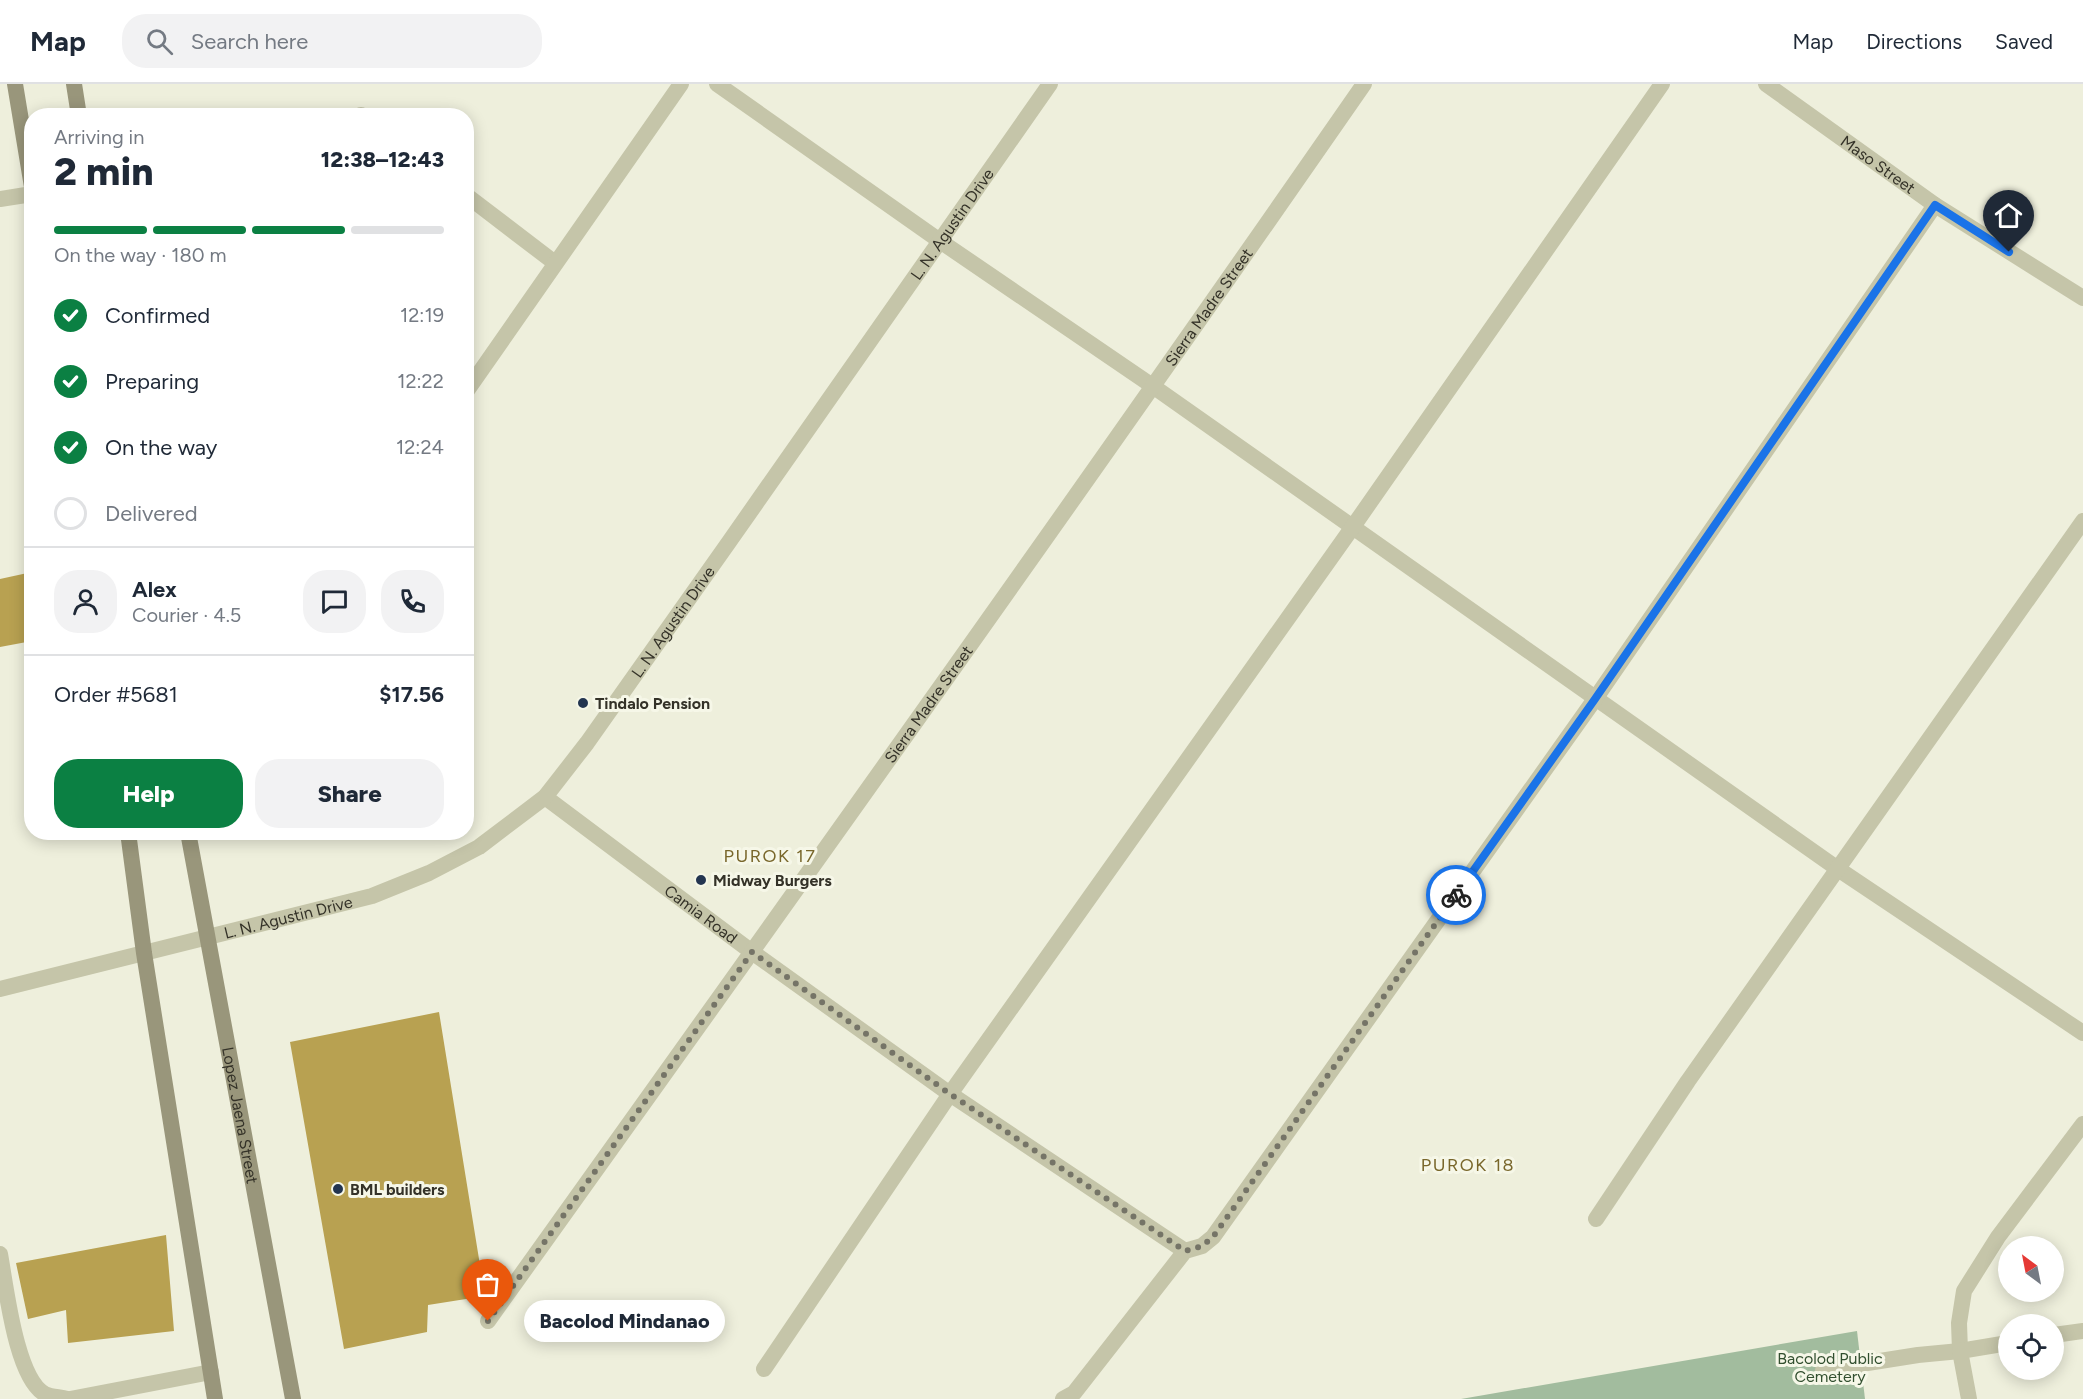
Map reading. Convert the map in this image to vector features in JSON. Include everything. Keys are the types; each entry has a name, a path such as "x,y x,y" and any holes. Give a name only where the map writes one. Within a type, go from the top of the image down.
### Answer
{"main road":[{"path":"15,84 24,139"},
{"path":"74,84 78,108"},
{"path":"130,840 144,953 215,1399"},
{"name":"Lopez Jaena Street","path":"189,840 292,1399"}],"street":[{"path":"474,380 681,84"},
{"path":"717,84 940,241 1154,387 1838,869 2083,1033"},
{"name":"L. N. Agustin Drive","path":"0,989 372,896 429,873 479,847 545,797 594,733 1050,84"},
{"name":"Sierra Madre Street","path":"488,1321 1154,387 1364,84"},
{"path":"764,1369 950,1094 1352,528 1662,84"},
{"name":"Maso Street","path":"1766,84 1935,205 2083,298"},
{"path":"0,199 24,195"},
{"path":"474,201 555,263"},
{"path":"1063,1399 1074,1393 1185,1251 1202,1246 1213,1237 1595,699 1935,205"},
{"path":"1596,1219 1688,1081 2083,521"},
{"name":"Camia Road","path":"545,797 752,952 950,1094 1185,1251"},
{"path":"1969,1399 1960,1351 1959,1323 1964,1292 1998,1237 2083,1124"},
{"path":"0,1254 19,1354 30,1380 44,1394 69,1399 211,1372"},
{"path":"2064,1333 2083,1330"},
{"path":"1823,1370 1998,1345"}],"green space":[{"name":"Bacolod Public Cemetery","path":"1857,1331 1865,1399 1461,1399"}],"building":[{"path":"24,574 24,642 0,647 0,579"},
{"path":"439,1012 485,1296 428,1305 427,1332 344,1349 290,1042"},
{"path":"166,1235 174,1331 68,1343 66,1310 28,1319 16,1263"}],"way so far":[{"path":"488,1321 752,952 950,1094 1185,1251 1202,1246 1213,1237 1456,895"}],"place":[{"name":"Tindalo Pension","path":"583,703"},
{"name":"Midway Burgers","path":"701,880"},
{"name":"BML builders","path":"338,1189"},
{"name":"Bacolod Mindanao","path":"488,1321"}],"district":[{"name":"PUROK 17","path":"770,856"},
{"name":"PUROK 18","path":"1468,1165"}],"route":[{"path":"1456,895 1595,699 1935,205 2009,252"}]}
